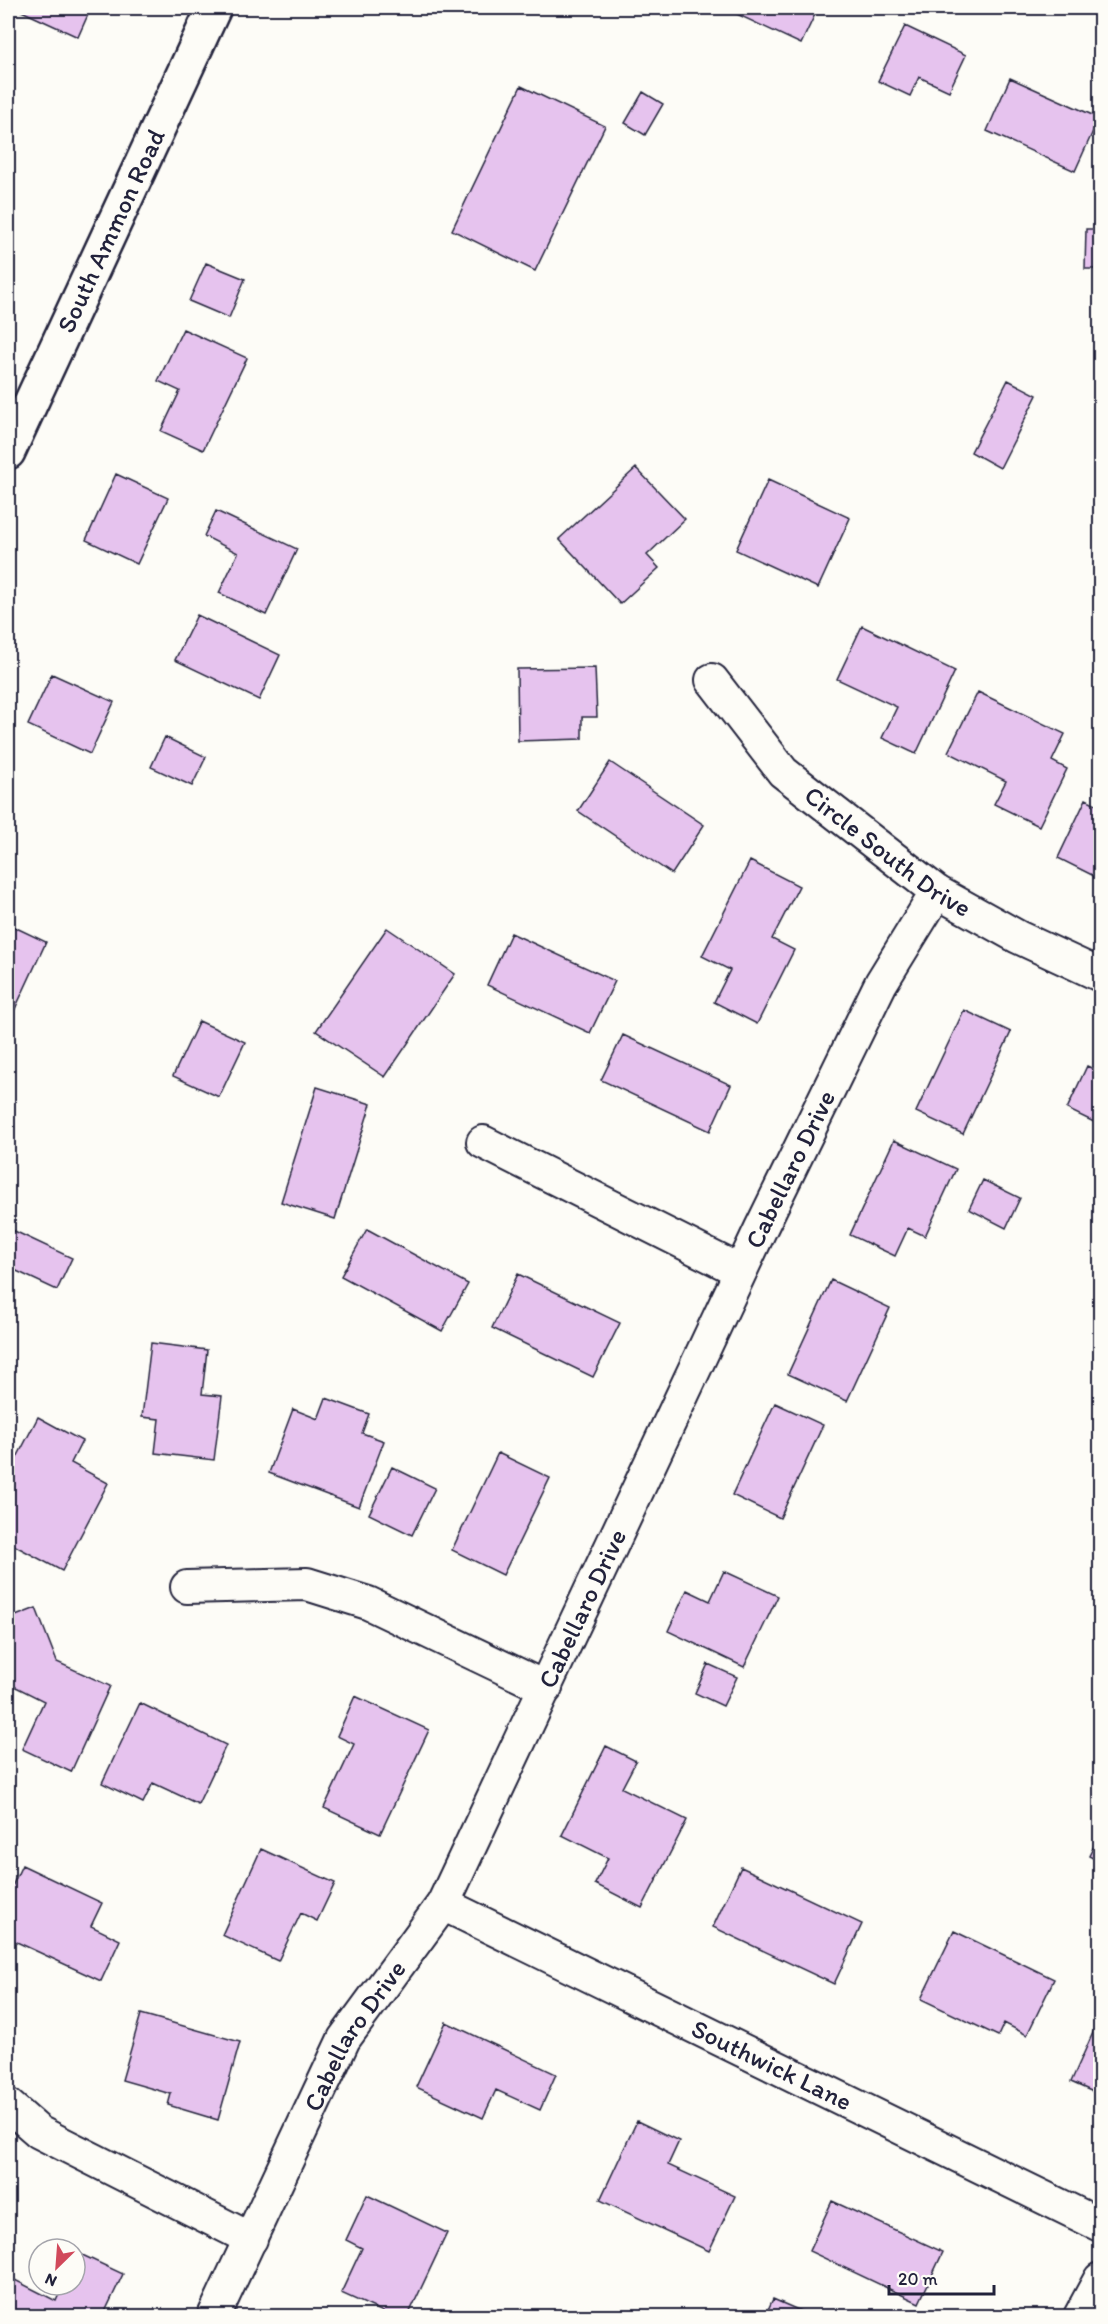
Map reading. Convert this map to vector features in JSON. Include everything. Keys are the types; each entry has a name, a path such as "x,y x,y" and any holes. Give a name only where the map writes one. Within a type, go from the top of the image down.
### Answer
{"main road":[{"name":"South Ammon Road","path":"8,452 214,8"}],"street":[{"name":"Circle South Drive","path":"712,680 783,772 937,892 1018,937 1101,975"},
{"name":"Cabellaro Drive","path":"214,2316 344,2039 443,1904 740,1271 881,983 937,892"},
{"path":"483,1142 740,1271"},
{"path":"187,1587 307,1584 368,1604 546,1688"},
{"name":"Southwick Lane","path":"443,1904 1101,2225"},
{"path":"8,2105 39,2132 251,2239"},
{"path":"1080,2316 1101,2278"}],"building":[{"path":"15,8 91,8 78,37"},
{"path":"724,8 818,8 801,44"},
{"path":"905,26 966,55 949,91 919,77 910,96 878,81"},
{"path":"1010,78 1099,118 1075,171 987,131"},
{"path":"521,86 605,126 535,271 452,230"},
{"path":"643,92 663,104 645,135 625,123"},
{"path":"1086,229 1100,229 1100,269 1085,269"},
{"path":"206,263 245,279 229,318 189,301"},
{"path":"183,329 247,358 203,450 161,431 180,391 158,381"},
{"path":"1008,380 1037,395 1000,468 971,452"},
{"path":"636,468 685,519 647,555 659,568 620,604 559,539"},
{"path":"116,474 168,498 137,564 86,540"},
{"path":"768,480 850,518 818,588 736,550"},
{"path":"216,511 297,549 266,615 219,593 238,553 204,536"},
{"path":"197,615 280,655 259,700 175,660"},
{"path":"862,626 955,671 916,754 882,738 897,707 837,679"},
{"path":"595,668 597,717 582,717 582,739 518,741 517,669"},
{"path":"52,674 114,702 90,754 28,725"},
{"path":"978,692 1065,734 1052,761 1067,769 1039,826 994,804 1006,781 948,752"},
{"path":"165,737 206,757 192,786 151,767"},
{"path":"610,762 704,825 672,874 578,811"},
{"path":"1086,799 1100,806 1100,879 1058,858"},
{"path":"750,861 799,886 772,939 794,950 757,1024 714,1002 730,970 702,956"},
{"path":"8,924 46,942 8,1024"},
{"path":"387,928 455,974 385,1077 316,1031"},
{"path":"511,933 615,981 590,1033 487,985"},
{"path":"964,1010 1011,1032 963,1134 916,1112"},
{"path":"199,1021 245,1042 219,1097 173,1076"},
{"path":"623,1035 731,1085 710,1131 601,1080"},
{"path":"1087,1066 1100,1072 1100,1125 1067,1109"},
{"path":"317,1087 371,1104 335,1219 281,1202"},
{"path":"894,1140 956,1169 925,1236 908,1228 895,1256 850,1235"},
{"path":"983,1180 1020,1198 1006,1228 969,1209"},
{"path":"8,1228 72,1258 57,1290 8,1267"},
{"path":"367,1229 468,1284 442,1331 341,1276"},
{"path":"518,1274 620,1323 593,1377 492,1328"},
{"path":"831,1280 890,1308 847,1401 788,1374"},
{"path":"151,1343 207,1350 202,1394 222,1396 214,1460 155,1453 159,1419 142,1417"},
{"path":"326,1398 369,1414 362,1433 384,1441 359,1507 269,1473 293,1409 318,1419"},
{"path":"775,1403 823,1425 780,1518 732,1495"},
{"path":"38,1417 82,1441 71,1463 108,1483 62,1571 8,1542 8,1475"},
{"path":"498,1453 550,1478 503,1575 452,1550"},
{"path":"392,1467 435,1488 412,1535 369,1514"},
{"path":"724,1571 778,1596 744,1667 668,1631 687,1590 710,1601"},
{"path":"36,1608 57,1662 110,1686 71,1772 22,1749 44,1701 8,1683 8,1619"},
{"path":"708,1664 737,1677 723,1706 695,1693"},
{"path":"355,1696 429,1730 380,1834 324,1808 354,1744 337,1736"},
{"path":"140,1703 226,1745 198,1804 153,1783 143,1803 102,1783"},
{"path":"606,1746 636,1761 622,1788 687,1820 642,1908 595,1884 608,1858 562,1835"},
{"path":"1100,1834 1100,1862 1089,1856"},
{"path":"261,1849 335,1883 317,1921 301,1913 278,1961 222,1935"},
{"path":"22,1865 102,1903 91,1926 120,1940 101,1981 8,1938 8,1895"},
{"path":"741,1867 862,1924 834,1984 713,1927"},
{"path":"954,1931 1054,1979 1027,2035 1004,2023 998,2036 921,1999"},
{"path":"141,2014 240,2042 218,2120 168,2105 171,2094 122,2080"},
{"path":"1100,2017 1100,2095 1071,2082"},
{"path":"446,2022 556,2074 540,2110 496,2090 483,2118 416,2087"},
{"path":"637,2121 679,2141 668,2165 735,2196 709,2251 600,2200"},
{"path":"367,2195 447,2233 408,2316 392,2316 341,2293 362,2248 346,2240"},
{"path":"832,2201 943,2252 919,2303 809,2251"},
{"path":"87,2257 123,2274 103,2316 8,2316 8,2290 13,2279 27,2286 27,2297 48,2297 56,2301 58,2297 87,2297"},
{"path":"773,2299 812,2316 765,2316"}]}
